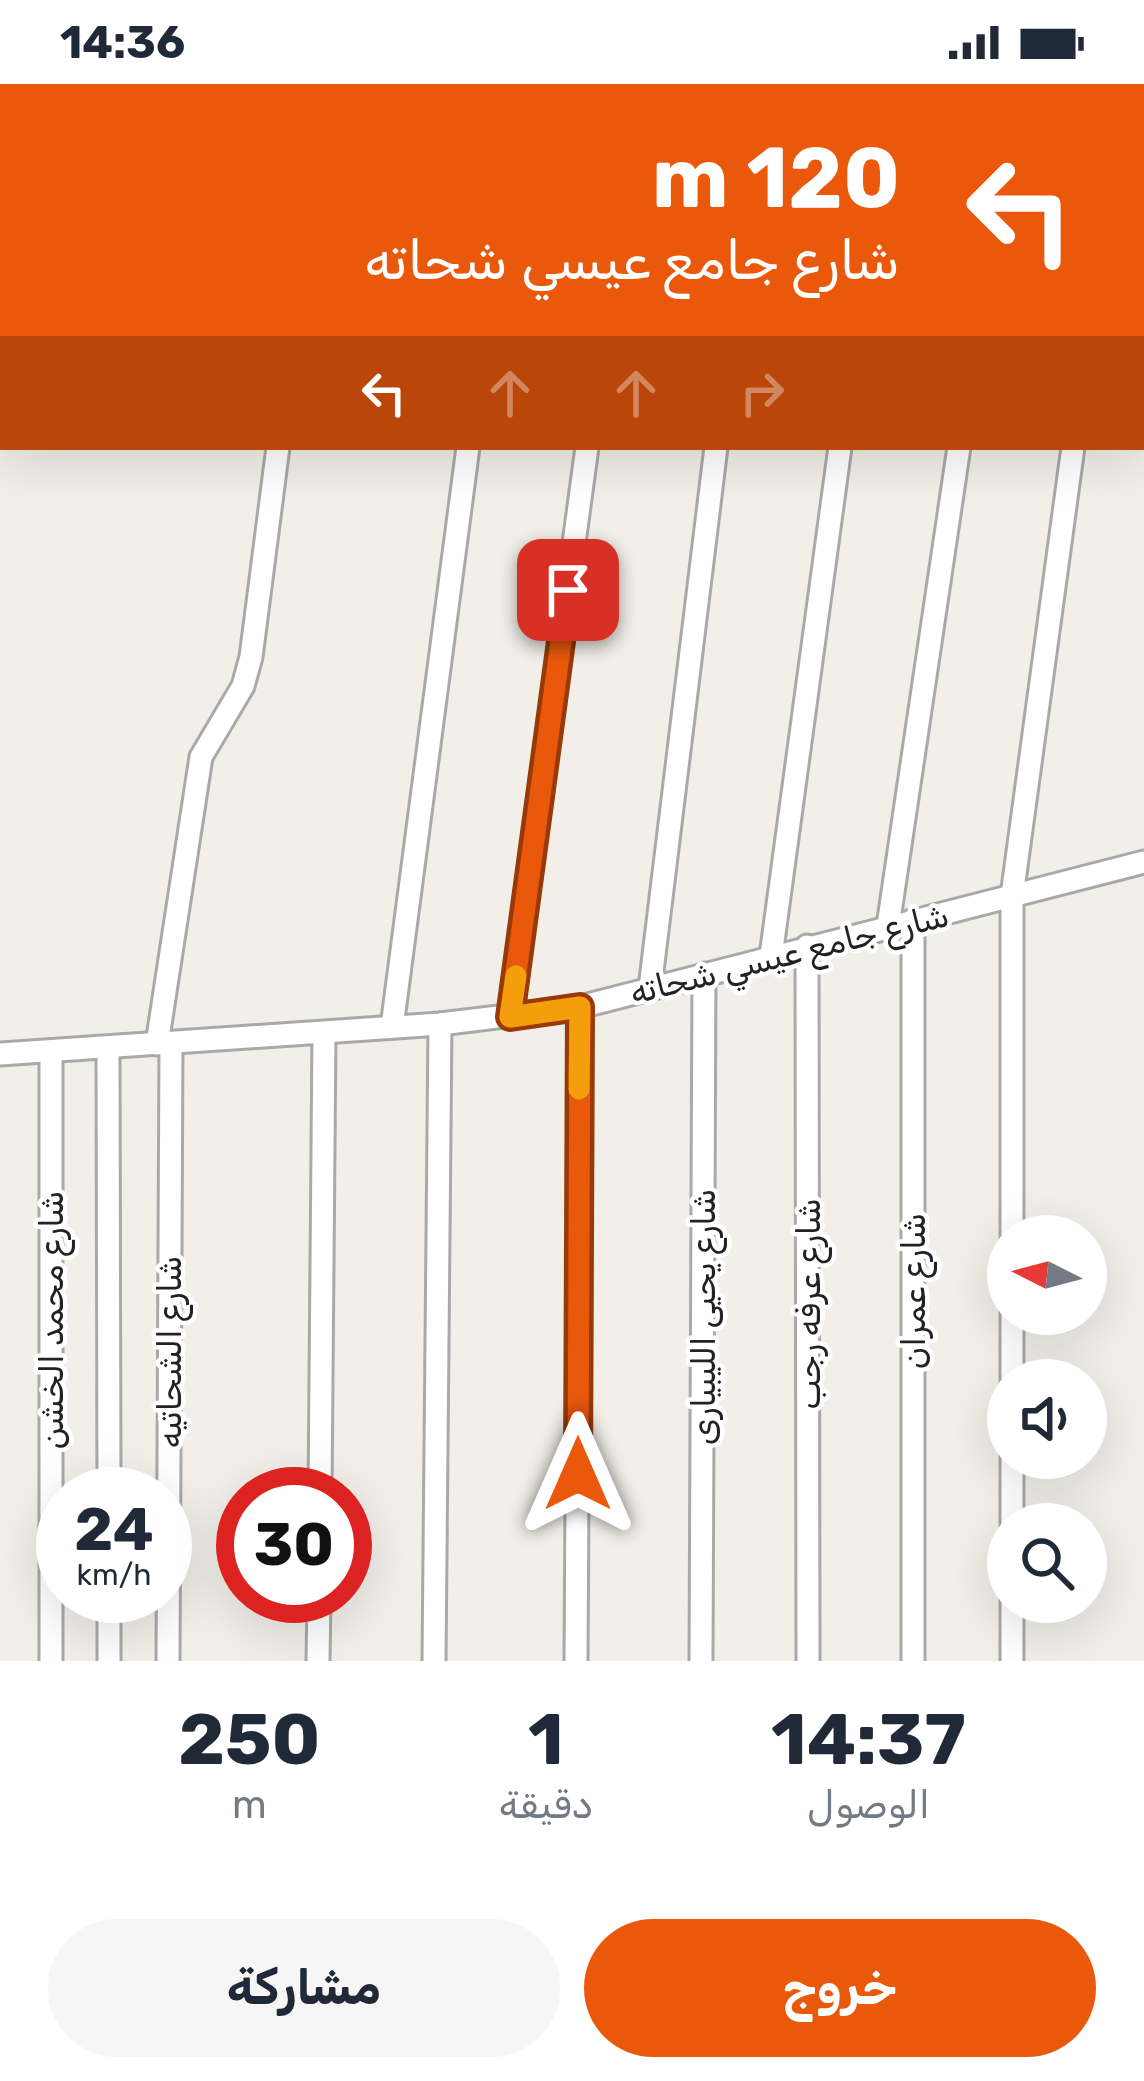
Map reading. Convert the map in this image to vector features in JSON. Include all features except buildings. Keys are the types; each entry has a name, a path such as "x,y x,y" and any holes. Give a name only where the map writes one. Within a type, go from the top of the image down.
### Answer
{"street":[{"name":"شارع الشحاتيه","path":"168,1661 164,1044 201,758 243,686 251,657 278,450"},
{"path":"392,1027 468,450"},
{"path":"510,1017 587,450"},
{"path":"650,988 716,450"},
{"path":"771,956 840,450"},
{"path":"888,926 959,450"},
{"path":"1012,1215 1012,896 1073,450"},
{"name":"شارع جامع عيسي شحاته","path":"0,1054 440,1024 580,1007 1144,862"},
{"name":"شارع عمران","path":"913,920 914,1661"},
{"name":"شارع عرفه رجب","path":"807,946 808,1661"},
{"name":"شارع يحيى الليبيارى","path":"701,1661 704,974"},
{"path":"577,1661 580,1007"},
{"path":"434,1661 440,1024"},
{"path":"320,1467 323,1033"},
{"path":"108,1048 109,1467"},
{"name":"شارع محمد الخشن","path":"51,1052 51,1661"},
{"path":"109,1623 109,1661"},
{"path":"318,1661 319,1623"},
{"path":"1012,1623 1012,1661"}],"slow traffic":[{"path":"516,976 510,1017 580,1007 579,1089"}],"route":[{"path":"568,590 510,1017 580,1007 578,1474"}]}
